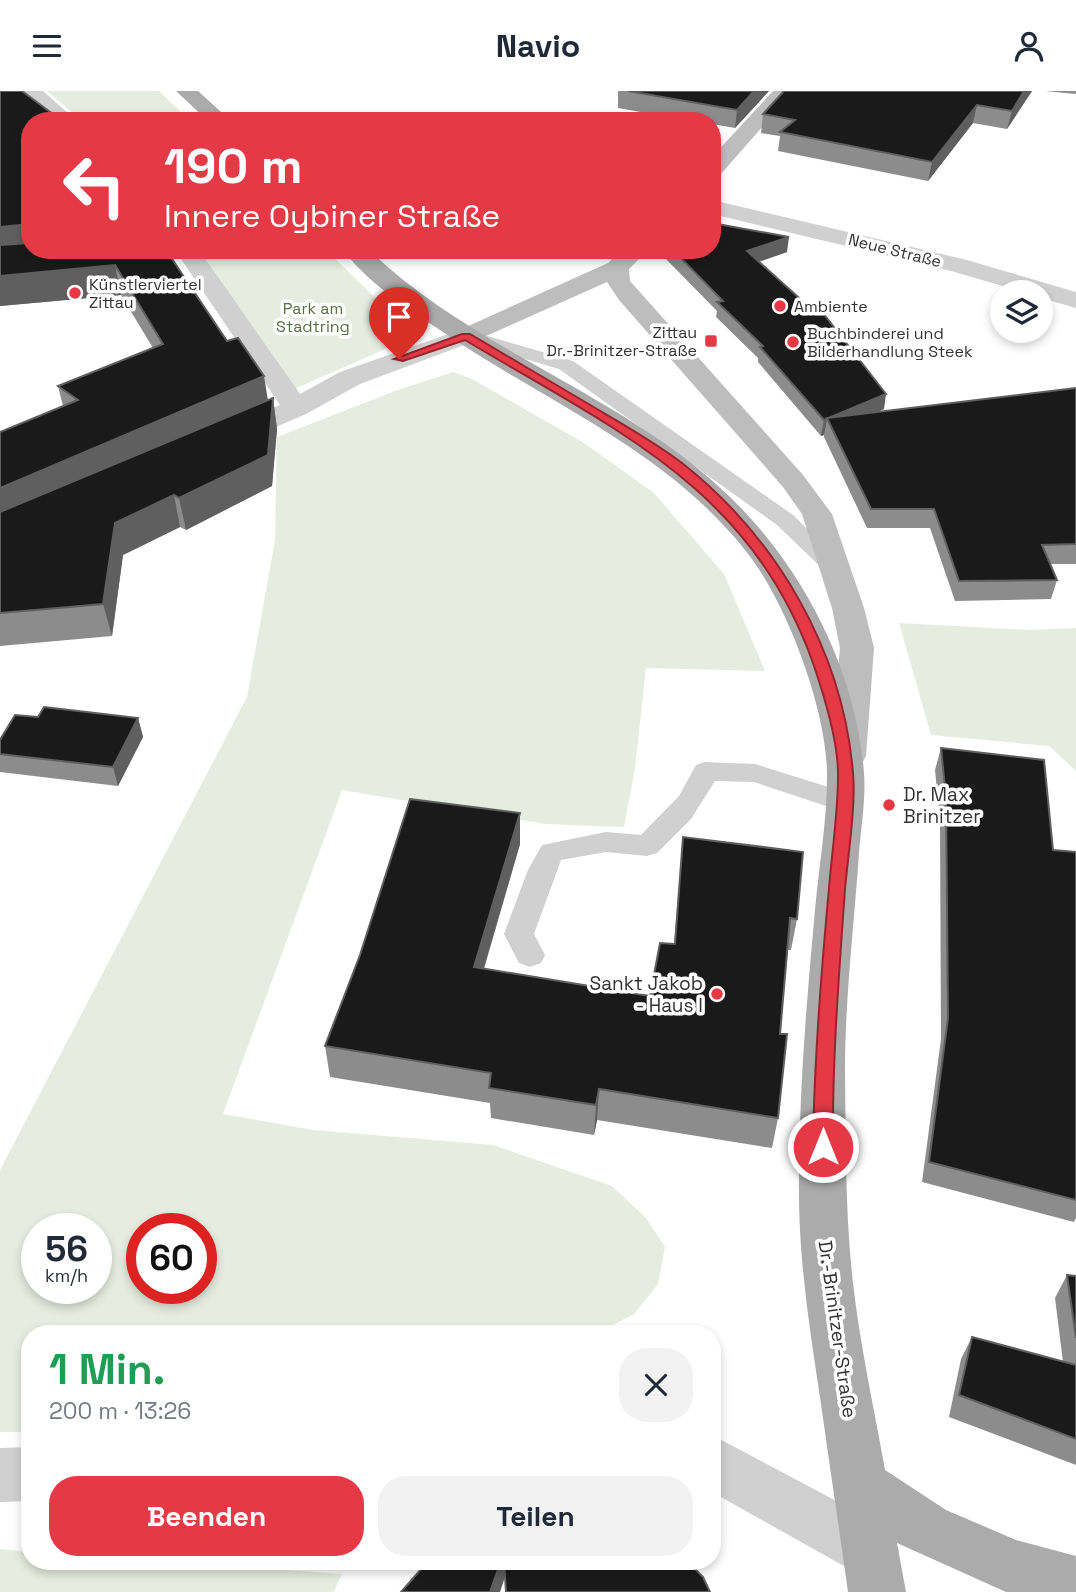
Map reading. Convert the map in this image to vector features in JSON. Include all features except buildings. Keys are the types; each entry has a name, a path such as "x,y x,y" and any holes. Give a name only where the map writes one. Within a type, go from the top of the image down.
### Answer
{"main road":[{"path":"186,91 210,112"},
{"path":"721,160 784,91"},
{"name":"Dr.-Brinitzer-Straße","path":"364,259 392,286 466,336 634,436 677,465 719,503 758,545 787,588 812,642 833,699 845,788 823,1065 823,1202 828,1284 874,1571"},
{"path":"466,336 626,259"},
{"path":"626,259 618,281 628,295 793,481 817,515 848,608 857,648 845,788"},
{"path":"861,1486 926,1530 1016,1568 1076,1584"}],"street":[{"path":"31,91 56,112"},
{"name":"Neue Straße","path":"721,209 958,265 1076,300"},
{"path":"193,259 296,408"},
{"path":"201,450 296,408 350,378 466,336"},
{"path":"721,1468 874,1571"},
{"path":"0,1475 21,1474"}],"lane":[{"path":"466,336 566,365 785,520 836,569"},
{"path":"530,955 519,934 541,870 552,852 606,842 647,846 681,815 700,788 705,771 755,773 845,788"}],"green space":[{"path":"47,91 159,91 181,112 72,112"},
{"name":"Park am Stadtring","path":"202,259 335,259 415,336 292,390"},
{"path":"453,372 472,379 584,443 654,493 724,574 765,671 646,668 635,768 624,827 546,824 342,790 223,1114 313,1130 493,1145 612,1186 646,1218 665,1247 658,1284 634,1314 613,1325 21,1325 21,1432 0,1432 0,1170 247,697 275,540 277,437 395,391"},
{"path":"899,623 1029,630 1076,628 1076,771 1049,746 931,735"},
{"path":"0,1549 21,1551 21,1570 286,1570 342,1574 334,1592 0,1592"}],"place":[{"name":"Künstlerviertel Zittau","path":"75,293"},
{"name":"Ambiente","path":"780,306"},
{"name":"Zittau Dr.-Brinitzer-Straße","path":"711,341"},
{"name":"Buchbinderei und Bilderhandlung Steek","path":"793,342"},
{"name":"Dr. Max Brinitzer","path":"889,805"},
{"name":"Sankt Jakob - Haus I","path":"717,994"}],"route":[{"path":"399,359 466,336 634,436 677,465 719,503 758,545 787,588 812,642 833,699 846,775 823,1065 823,1147"}]}
